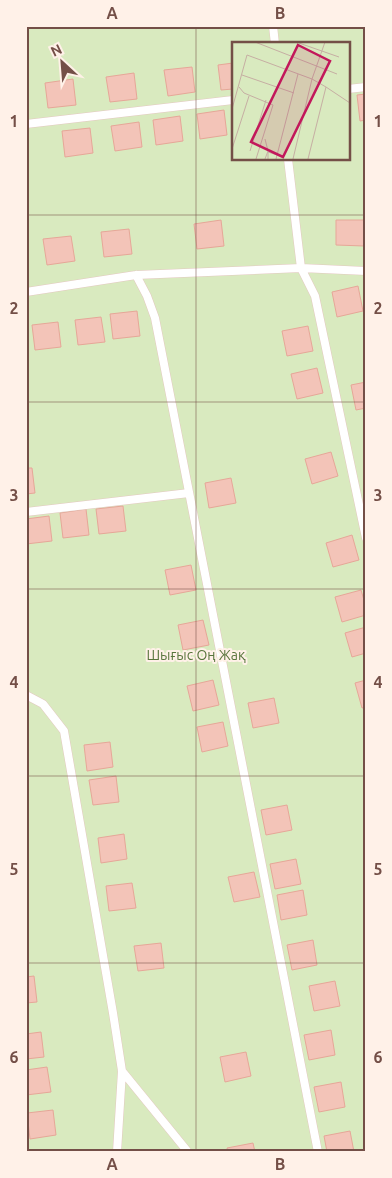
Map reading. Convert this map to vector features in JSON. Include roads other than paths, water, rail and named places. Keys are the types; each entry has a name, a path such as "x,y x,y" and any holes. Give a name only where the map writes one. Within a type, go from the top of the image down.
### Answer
{"lane":[{"path":"273,26 275,42"},
{"path":"350,89 366,87"},
{"path":"26,124 232,100"},
{"path":"288,160 300,268 315,296 366,538"},
{"path":"26,292 136,275 300,268 366,272"},
{"path":"136,275 147,296 155,318 318,1152"},
{"path":"26,512 189,493"},
{"path":"26,695 43,704 64,731 122,1071 117,1152"},
{"path":"122,1071 188,1152"}],"park label":[{"name":"Шығыс Оң Жақ","path":"196,655"}]}
